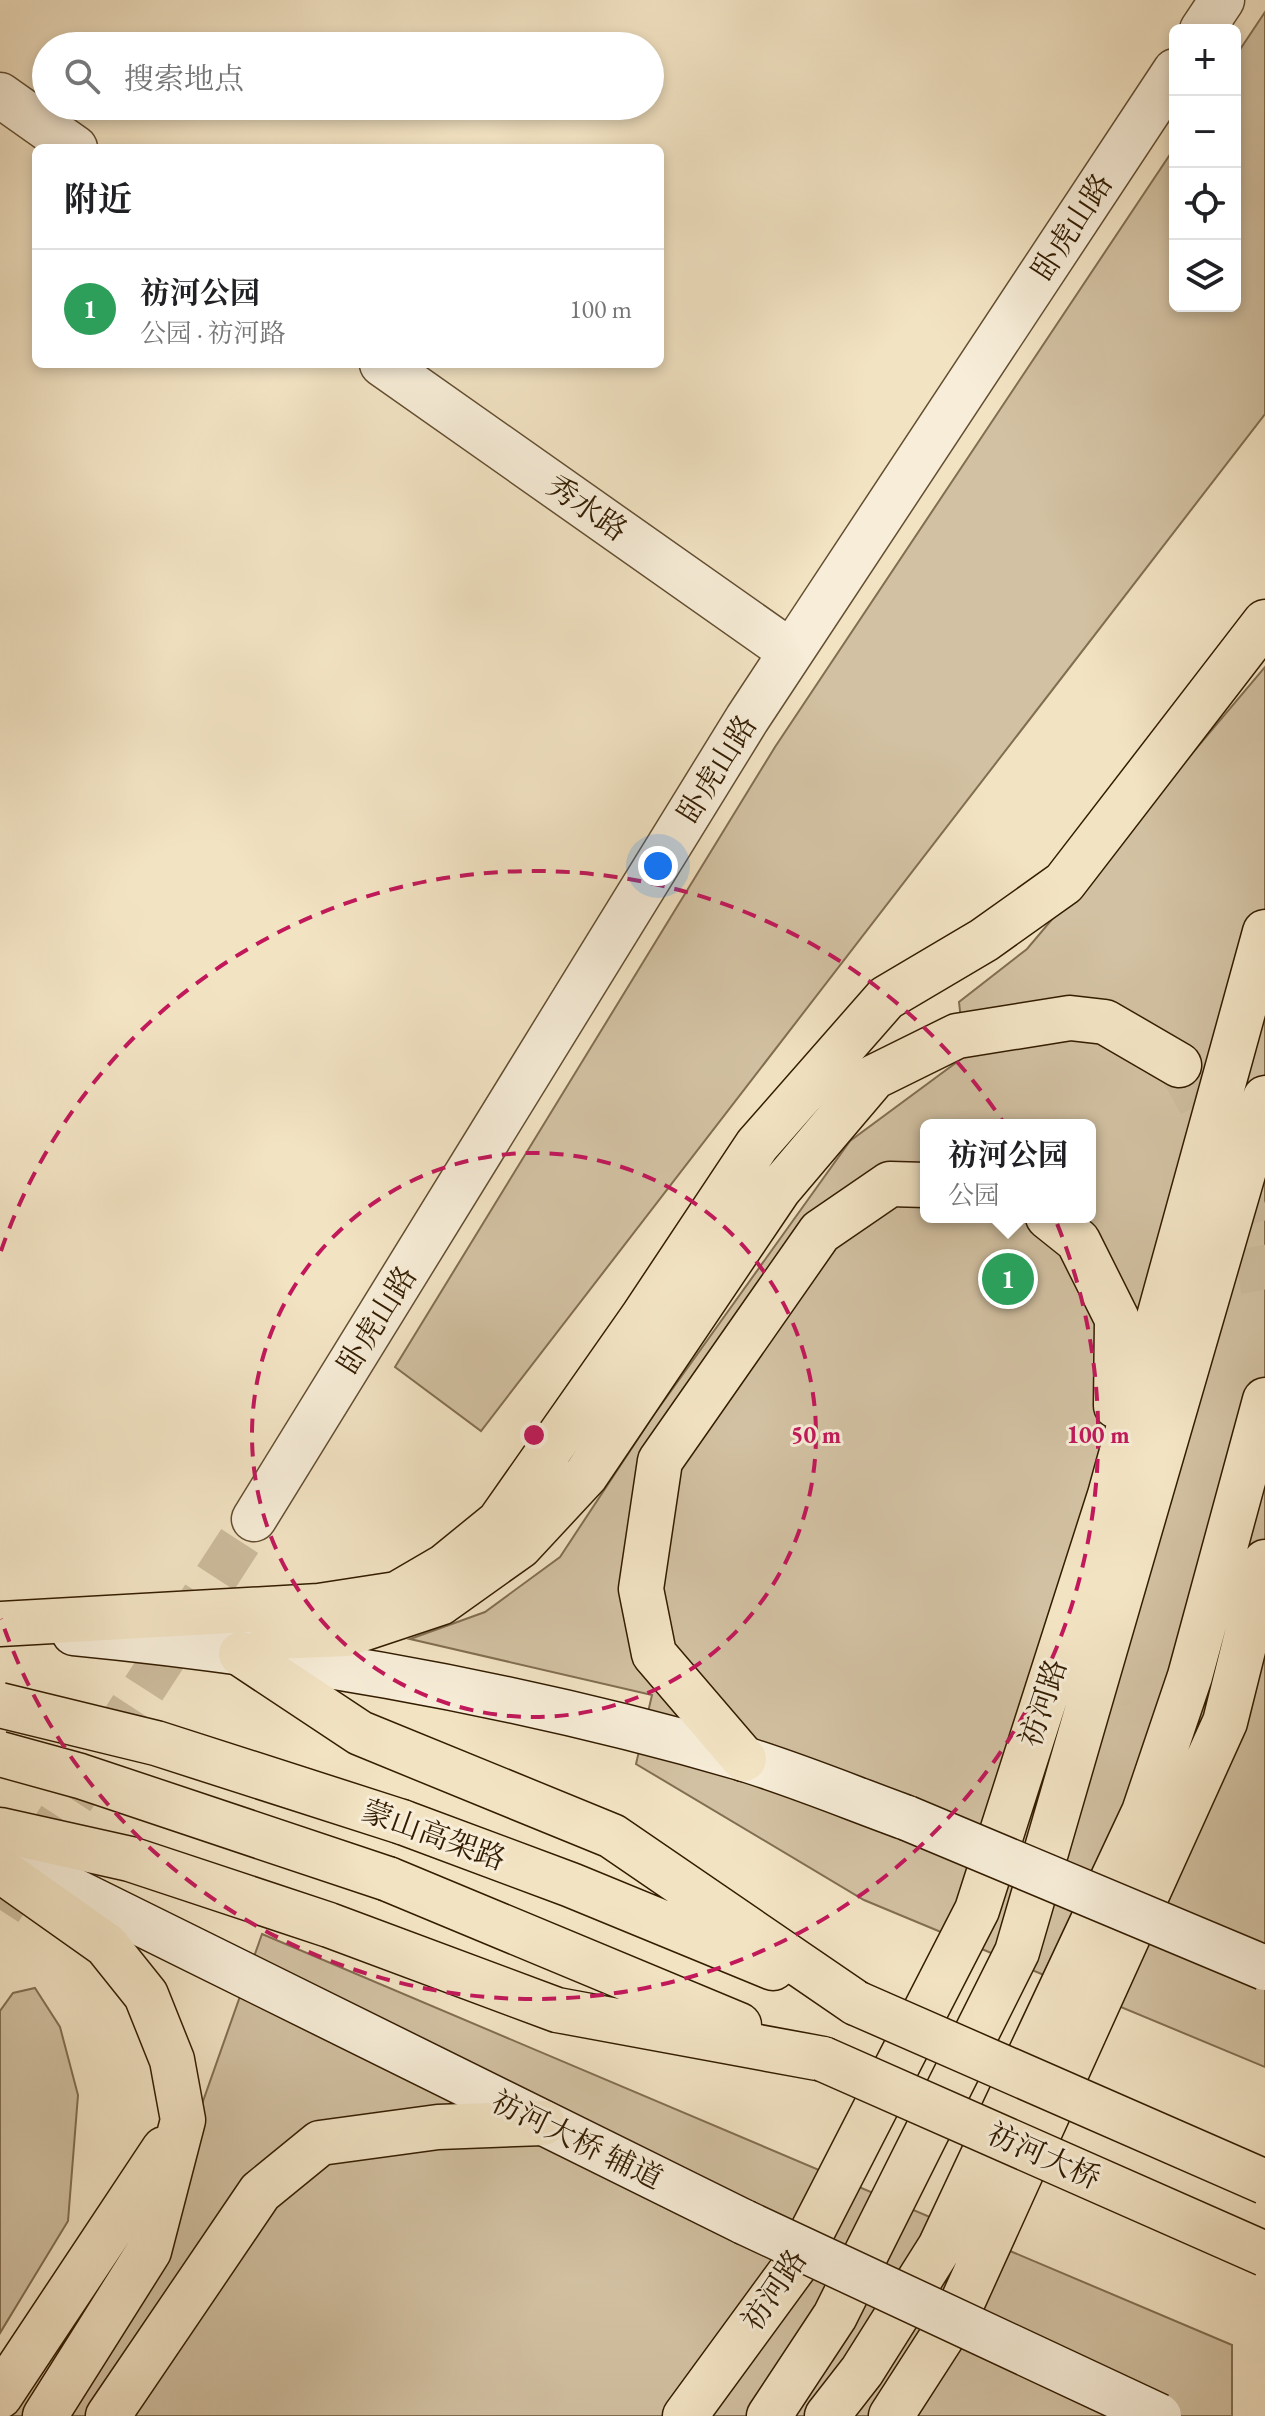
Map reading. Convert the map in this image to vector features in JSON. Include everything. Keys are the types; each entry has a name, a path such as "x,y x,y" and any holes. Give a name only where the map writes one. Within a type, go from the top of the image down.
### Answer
{"main road":[{"path":"1206,24 1222,0"},
{"name":"卧虎山路","path":"254,1519 791,652 1169,80"},
{"path":"0,95 32,118"},
{"path":"35,120 69,144"},
{"name":"秀水路","path":"388,368 791,652"},
{"path":"0,1625 319,1606 397,1594 445,1566 499,1522 642,1318 757,1145 886,998 984,940 1064,883 1265,622"},
{"name":"祊河路","path":"685,2416 794,2267 977,1910 1110,1495 1265,932"},
{"path":"166,1642 347,1634 440,1603 520,1546 586,1475 779,1189 874,1077 957,1036 1070,1018 1105,1022 1179,1065"},
{"name":"祊河路","path":"769,2416 835,2316 1017,1952 1265,1098"},
{"path":"744,1759 654,1654 641,1589 660,1461 820,1232 890,1184 920,1185"},
{"path":"1056,1223 1078,1241 1117,1319 1110,1495"},
{"path":"827,2416 862,2371 940,2247 1144,1812 1190,1676 1265,1400"},
{"path":"891,2416 958,2312 1225,1722 1265,1562"},
{"path":"0,1625 166,1642 355,1669 576,1715 744,1759 907,1818 1265,1968"},
{"path":"241,1654 360,1733 612,1836 856,2003 1265,2182"},
{"name":"蒙山高架路","path":"0,1705 156,1743 402,1822 571,1885 856,2003"},
{"name":"蒙山高架路","path":"0,1754 80,1776 388,1879 823,2059"},
{"path":"0,1830 144,1863 329,1925 557,2010 823,2059"},
{"name":"祊河大桥 辅道","path":"0,1854 744,2222 1159,2416"},
{"path":"0,1870 106,1945 146,1995 172,2060 183,2120 149,2251 45,2416"},
{"name":"祊河大桥","path":"823,2059 1265,2254"},
{"path":"0,2396 183,2120"},
{"path":"108,2416 260,2192 320,2143 438,2127 543,2123"}],"shaded area":[{"path":"1265,12 1265,414 481,1431 395,1367 775,747 1169,156 1169,312 1241,312 1241,48"},
{"path":"1265,667 1265,2067 864,1900 636,1764 652,1695 410,1639 485,1612 560,1557 653,1416 850,1141 965,1056 959,1002 1027,949"},
{"path":"262,1934 1232,2345 1232,2416 3,2416 196,2121"},
{"path":"35,1988 60,2027 78,2095 68,2221 0,2333 0,2011 13,1993"}],"tunnel":[{"path":"1179,1065 1225,1148 1255,1246 1265,1300"},
{"path":"0,1910 254,1519"}],"place":[{"name":"祊河公园","path":"1008,1279"}]}
